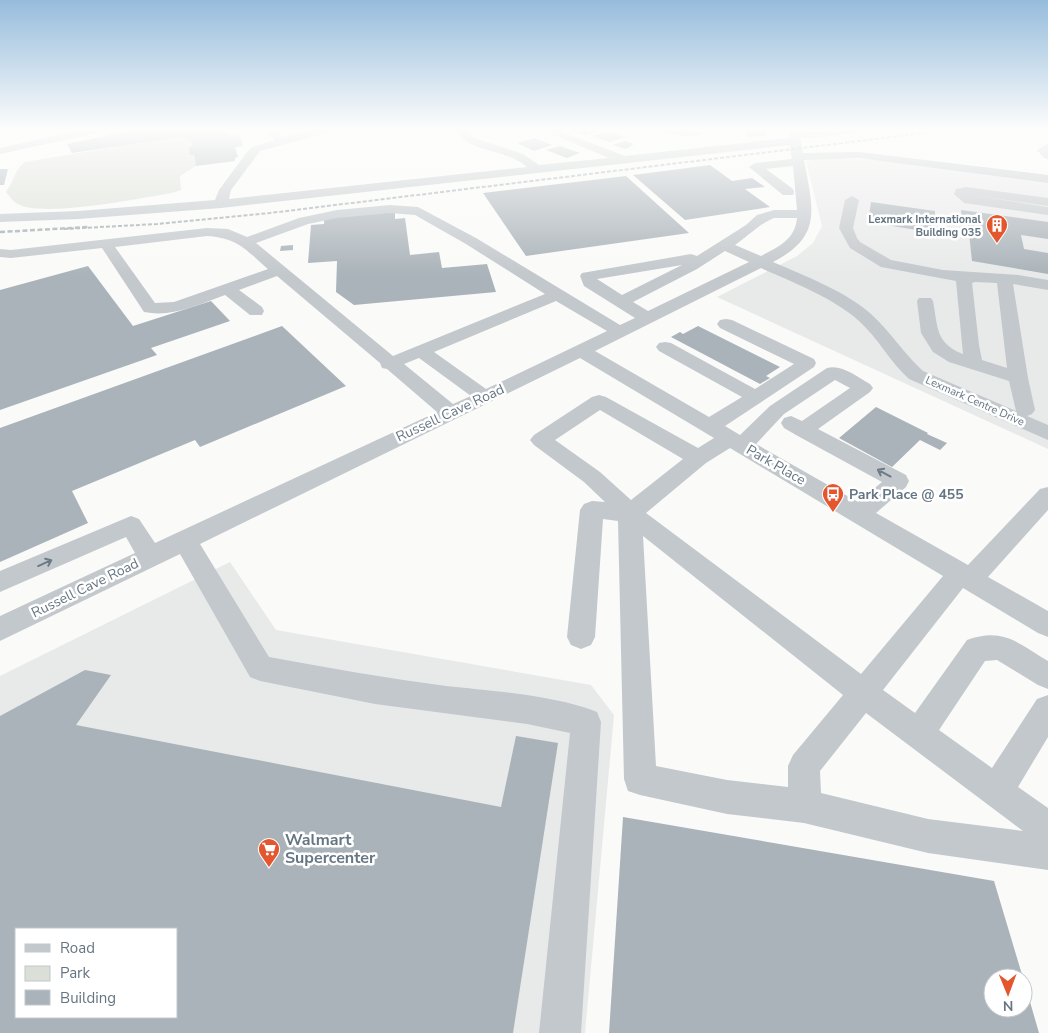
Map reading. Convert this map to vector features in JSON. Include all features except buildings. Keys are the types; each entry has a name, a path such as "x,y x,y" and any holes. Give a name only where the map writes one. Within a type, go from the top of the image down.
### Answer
{"street":[{"path":"221,204 225,190 234,178"},
{"path":"0,218 78,215 221,204 453,178"},
{"path":"765,178 784,199 803,214"},
{"name":"Russell Cave Road","path":"0,628 581,351 761,262 795,240 802,231 803,214 784,199 791,178"},
{"path":"1048,202 966,191 960,194 969,200 1048,211"},
{"path":"621,302 692,266 751,228 755,222 784,199"},
{"path":"852,200 846,228 855,245 874,258 906,269 943,275 1004,279 1048,285"},
{"path":"246,242 304,221 337,214 390,209 418,211 471,241 556,296 620,332"},
{"path":"4,255 108,244 157,236 207,232 228,233 246,242 451,413"},
{"path":"108,244 150,308 176,307 280,270"},
{"name":"Lexmark Centre Drive","path":"724,244 827,292 865,317 905,365 916,374 1048,433"},
{"path":"648,318 590,283 588,276 702,258"},
{"path":"972,277 964,281 970,345 974,363"},
{"path":"1004,279 1018,378 1025,410"},
{"path":"228,289 256,311"},
{"path":"390,364 556,296"},
{"path":"925,301 931,337 947,354 956,359 1018,378"},
{"path":"710,426 807,363 726,324"},
{"path":"665,347 756,397"},
{"path":"420,351 485,397"},
{"name":"Park Place","path":"581,351 1048,624"},
{"path":"581,636 592,510 630,512 698,458 736,442 775,412 834,372 863,388 802,430"},
{"path":"962,395 1048,414"},
{"path":"698,458 599,401 541,440 592,477 630,512 863,693 1048,829"},
{"path":"775,412 802,430 898,481 860,514"},
{"path":"804,806 804,766 863,693 965,576 1048,495"},
{"path":"630,512 640,779 727,797 804,806 928,836 1048,852"},
{"path":"0,582 131,525 150,556"},
{"path":"184,540 260,668 375,690 527,710 586,722 560,1033"},
{"path":"919,733 977,648 1001,647 1048,676"},
{"path":"996,791 1048,709"}],"shaded area":[{"path":"810,178 1014,178 1048,183 1048,449 717,297 797,256 813,243 822,226"},
{"name":"Walmart Supercenter","path":"230,562 276,630 591,685 614,715 585,1033 0,1033 0,676"}],"green space":[{"path":"14,178 180,178 181,190 117,202 50,209 33,208 20,205 14,201 6,192"}],"railway":[{"path":"64,229 157,224 270,213 555,178"},
{"path":"0,232 89,227"}],"place":[{"name":"Lexmark International Building 035","path":"997,244"},
{"name":"Park Place @ 455","path":"833,513"},
{"name":"Walmart Supercenter","path":"269,868"}]}
